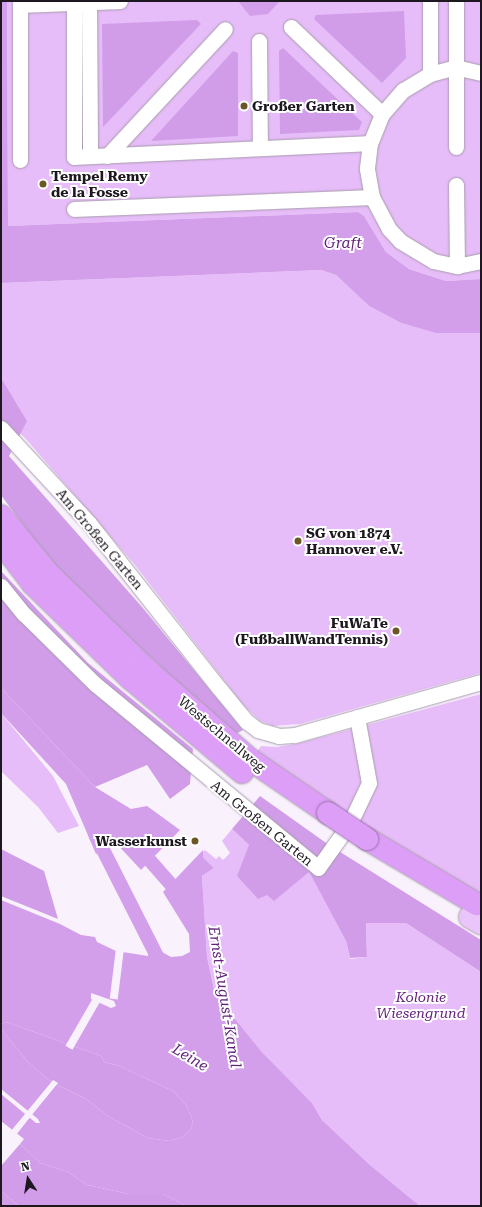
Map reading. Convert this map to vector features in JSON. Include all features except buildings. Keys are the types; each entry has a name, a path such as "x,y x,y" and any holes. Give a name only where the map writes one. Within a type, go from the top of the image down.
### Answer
{"highway":[{"name":"Westschnellweg","path":"1,516 48,573 146,669 252,761 324,820"},
{"name":"Westschnellweg","path":"1,542 33,584 131,679 244,774 477,912"}],"street":[{"path":"20,160 20,3 120,1"},
{"path":"430,1 430,74"},
{"path":"456,1 456,146"},
{"path":"81,2 90,156 370,143"},
{"path":"291,27 382,114"},
{"path":"107,156 225,29"},
{"path":"259,41 260,148"},
{"path":"481,73 456,67 430,74 403,90 382,114 370,143 367,169 372,197 389,229 400,241 433,261 456,266 481,261"},
{"path":"456,185 456,266"},
{"path":"74,209 372,197"},
{"name":"Am Großen Garten","path":"1,428 89,523 246,721 258,730 279,736 295,735 357,717 369,783 350,823 318,868 95,684 24,614 1,586"},
{"path":"357,717 481,682"}],"green space":[{"name":"Großer Garten","path":"7,1 481,1 481,279 446,281 409,269 386,252 364,216 358,212 8,226"},
{"name":"SG von 1874 Hannover e.V.","path":"321,270 336,275 369,306 401,323 437,333 481,333 481,673 300,724 273,726 260,721 243,705 135,565 25,438 1,416 1,283"},
{"path":"481,694 481,894 395,847 256,753 261,746 277,747 300,743"},
{"path":"1,713 53,776 79,826 58,833 38,807 1,771"},
{"name":"Kolonie Wiesengrund","path":"232,829 249,845 309,872 346,941 350,959 367,957 366,923 406,923 481,972 481,1206 420,1206 370,1165 322,1120 312,1103 261,1051 215,994 207,957 202,876 214,868 203,857 203,852 205,850 216,859 219,856 223,860 230,853 222,841"}],"shaded area":[{"path":"404,11 406,58 382,83 314,19 316,15"},
{"path":"197,20 201,24 103,127 102,24"},
{"path":"283,48 362,122 359,130 280,134 279,51"},
{"path":"233,51 238,53 238,136 151,141"},
{"path":"1,378 27,421 9,456 142,607 243,730 234,735 134,642 45,555 1,495"},
{"path":"1,571 88,663 193,749 190,784 170,799 147,765 95,787 1,688"},
{"path":"260,796 329,845 481,940 481,972 406,923 366,923 367,957 350,958 346,941 309,872 274,901 267,895 258,899 237,876 249,845 232,829"},
{"path":"1,849 44,871 58,919 1,896"},
{"path":"6,1022 101,1056 104,1062 119,1066 173,1091 186,1105 191,1116 193,1123 190,1130 183,1137 169,1141 148,1138 108,1116 86,1099 50,1081 28,1062 2,1030 2,1024"},
{"path":"20,1144 40,1163 68,1172 87,1185 129,1194 163,1194 187,1206 19,1206 1,1191 1,1166"}],"water":[{"name":"Graft","path":"1,1 7,1 8,226 358,212 364,216 386,252 409,269 446,281 481,279 481,333 436,333 401,323 369,306 336,275 321,270 1,283"},
{"path":"238,1 279,2 268,14 250,16"},
{"path":"1,688 95,787 131,809 147,806 180,830 141,870 116,843 96,854 66,784 1,713"},
{"name":"Leine","path":"203,850 203,857 214,868 202,876 207,957 215,994 261,1051 312,1103 322,1120 370,1165 420,1206 187,1206 163,1194 129,1194 87,1185 68,1172 40,1163 20,1144 24,1139 1,1121 1,1094 36,1123 40,1123 38,1119 1,1089 1,900 60,924 81,935 95,937 97,942 116,951 148,956 149,951 145,943 153,939 162,952 171,957 182,956 190,952 189,934 163,892","holes":["91,993 114,1001 116,1006 111,1008 91,999","6,1022 101,1056 104,1062 119,1066 173,1091 186,1105 191,1116 193,1123 190,1130 183,1137 169,1141 148,1138 108,1116 86,1099 50,1081 28,1062 2,1030 2,1024"]},
{"path":"1,1191 19,1206 1,1206"}],"pier":[{"path":"116,948 124,949 118,1000 110,999"},
{"path":"93,998 100,1002 72,1050 66,1046"},
{"path":"53,1080 58,1083 16,1135 11,1131"}],"waterway":[{"name":"Ernst-August-Kanal","path":"95,834 158,958"},
{"name":"Ernst-August-Kanal","path":"138,847 182,897"}],"place":[{"name":"Großer Garten","path":"244,106"},
{"name":"Tempel Remy de la Fosse","path":"43,184"},
{"name":"SG von 1874 Hannover e.V.","path":"298,541"},
{"name":"FuWaTe (FußballWandTennis)","path":"396,631"},
{"name":"Wasserkunst","path":"195,841"}]}
